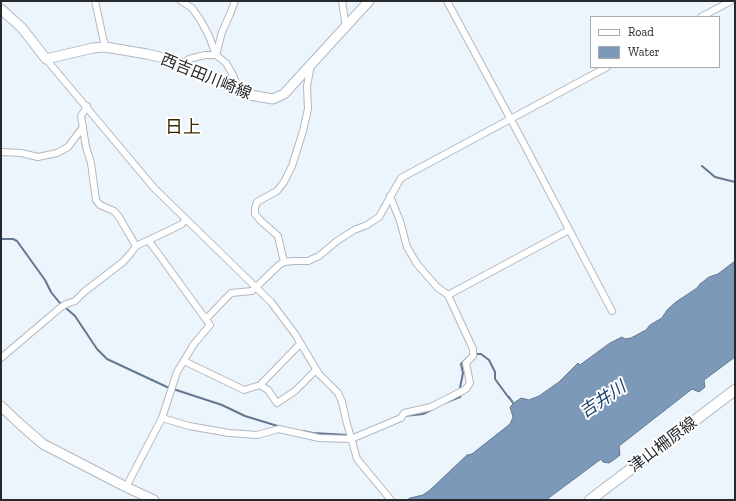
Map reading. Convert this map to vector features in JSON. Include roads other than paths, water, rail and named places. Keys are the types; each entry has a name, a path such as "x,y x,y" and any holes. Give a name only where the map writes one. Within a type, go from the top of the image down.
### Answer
{"main road":[{"name":"西吉田川崎線","path":"46,59 94,48 105,47 154,55 183,64 233,90 244,94 273,99 284,94 369,1"},
{"path":"1,9 22,28 46,59"},
{"name":"津山柵原線","path":"590,500 735,390"},
{"path":"1,406 43,444 154,500"}],"street":[{"path":"95,1 105,47"},
{"path":"181,1 192,8 209,36 216,55 226,63 236,83 233,90"},
{"path":"216,55 222,32 234,1"},
{"path":"342,1 345,21 348,25"},
{"path":"447,1 612,311"},
{"path":"703,16 731,1"},
{"path":"183,64 189,59 205,55 216,55"},
{"path":"46,59 154,188 271,302 295,334 316,370 338,393 342,402 357,459 391,500"},
{"path":"284,262 278,236 258,218 255,214 255,208 257,202 277,191 284,182 292,166 303,131 308,108 307,86 311,64"},
{"path":"206,319 231,293 252,291 284,262 294,260 308,261 319,256 337,241 379,217 401,178 605,68"},
{"path":"86,106 81,116 86,147 91,163 96,200 100,205 114,211 136,246"},
{"path":"1,152 21,153 38,157 57,153 68,147 83,128"},
{"path":"162,418 189,426 237,434 257,435 279,429 319,438 351,439 401,418 404,413 430,407 466,389 470,383 466,363 473,356 473,348 448,295 437,287 417,264 407,247 400,221 390,196"},
{"path":"1,358 60,308 75,301 84,292 123,262 136,246 182,224 186,219"},
{"path":"448,295 569,230"},
{"path":"126,487 162,418 177,372 194,344 210,324 149,241"},
{"path":"184,360 244,390 260,385 300,344"},
{"path":"260,385 268,390 277,403 295,392 316,370"}],"water":[{"name":"吉井川","path":"735,261 735,357 704,380 705,387 699,392 692,389 619,446 620,455 615,459 609,463 603,462 601,459 546,500 407,500 423,495 430,490 467,455 472,454 510,424 513,417 510,407 513,404 508,397 509,396 514,403 521,398 529,400 539,396 559,382 578,363 580,365 610,343 622,337 625,339 631,338 646,330 650,325 662,318 667,310 676,302 697,288 709,277 718,274"}],"waterway":[{"path":"702,166 715,177 735,182"},
{"path":"1,239 13,239 17,241 45,280 51,292 59,302 75,316 97,349 107,359 167,387 222,405 245,416 281,427"},
{"path":"442,404 460,397 462,393 460,388 463,373 461,364 471,354 481,354 489,360 495,372 495,379 509,398"},
{"path":"404,416 423,414 433,409"},
{"path":"303,431 348,435"}],"district":[{"name":"日上","path":"183,128"}]}
